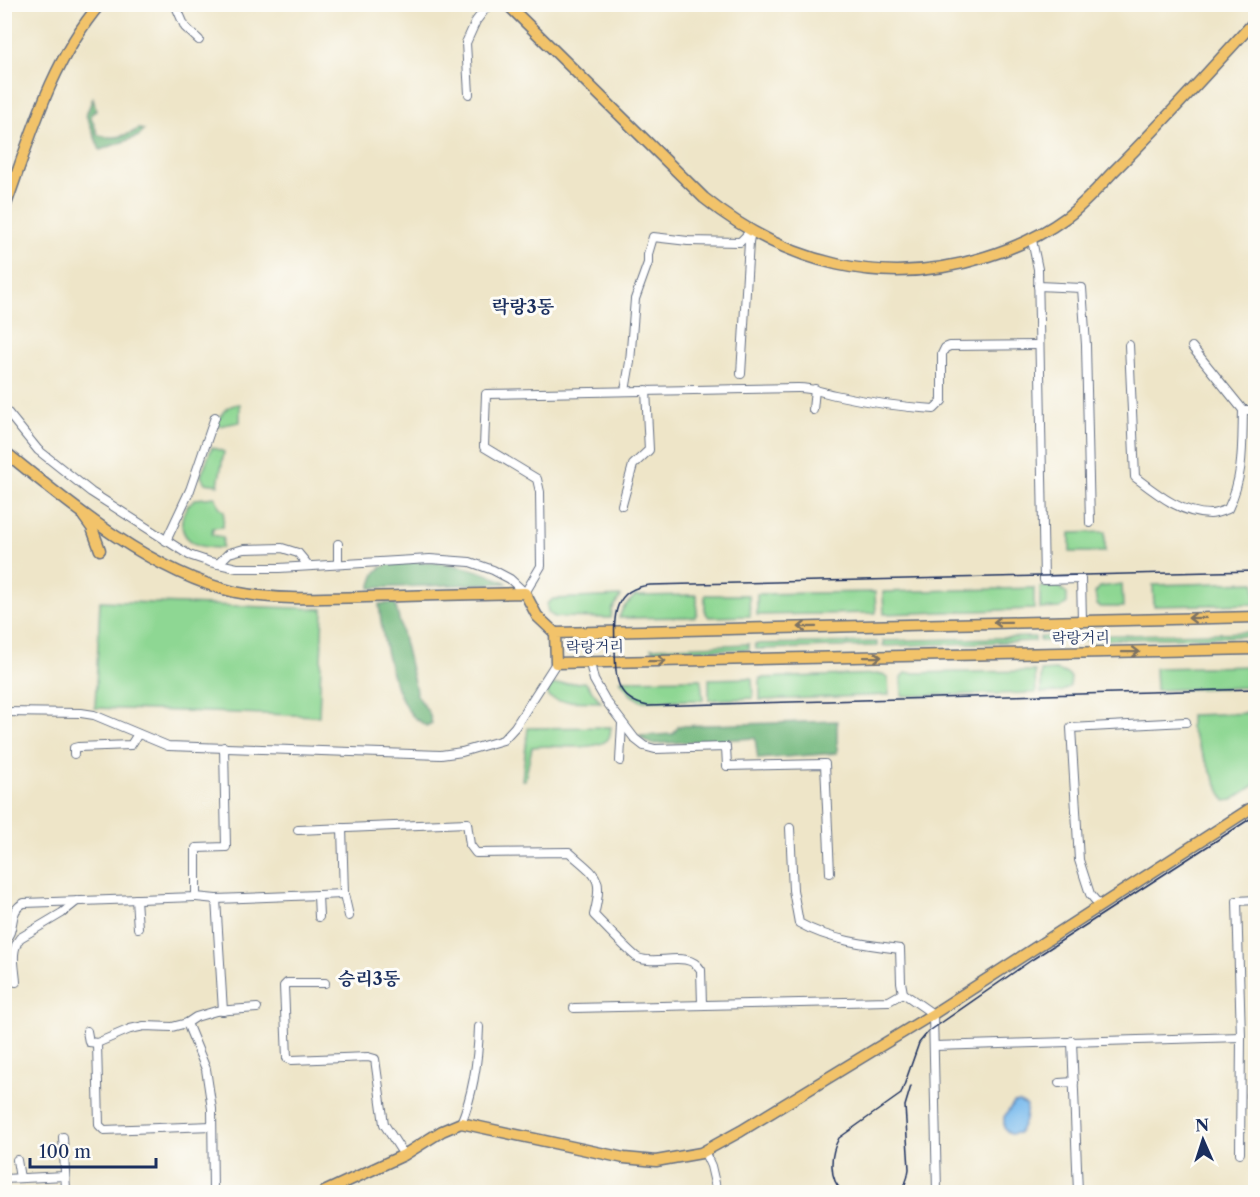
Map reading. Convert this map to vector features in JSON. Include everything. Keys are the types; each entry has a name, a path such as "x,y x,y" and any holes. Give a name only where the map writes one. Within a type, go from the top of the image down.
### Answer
{"main road":[{"path":"4,210 65,52 100,4"},
{"path":"507,4 704,198 726,216 763,238 813,258 855,269 884,271 915,271 967,263 1032,240 1068,216 1139,148 1256,20"},
{"path":"4,451 72,504 160,563 187,576 223,588 263,596 288,598 525,593 537,616 555,633"},
{"path":"72,504 92,528 100,550"},
{"name":"락랑거리","path":"1256,617 555,633 556,663 1256,649"},
{"path":"324,1192 404,1155 442,1131 461,1123 624,1158 656,1161 704,1151 741,1131 933,1014 1256,805"}],"street":[{"path":"175,4 185,27 199,40"},
{"path":"469,94 466,43 476,21 489,4"},
{"path":"741,374 748,242 751,231"},
{"path":"625,391 630,362 635,299 648,263 653,237 688,242 740,242 751,231"},
{"path":"1032,240 1038,269 1044,580 1081,579 1082,620"},
{"path":"1038,286 1082,288 1086,345 1090,523"},
{"path":"4,408 38,450 91,492 189,555 237,568 430,559 470,562 510,579 525,593 541,566 540,492 537,478 484,447 486,394 814,389 834,395 934,409 942,401 942,354 945,348 950,346 1039,345"},
{"path":"1129,345 1134,477 1164,499 1192,512 1212,515 1228,509 1242,471 1244,410"},
{"path":"1192,347 1237,404 1244,410 1256,410"},
{"path":"813,410 814,389"},
{"path":"622,505 633,465 649,450 646,390"},
{"path":"166,541 190,490 215,417"},
{"path":"338,544 338,564"},
{"path":"218,564 229,553 244,549 282,548 298,553 308,566"},
{"path":"4,712 94,715 168,746 441,755 479,748 503,740 515,727 556,663"},
{"path":"591,663 594,680 606,701 634,739 644,746 655,749 726,747 727,766 825,764 831,873"},
{"path":"1100,906 1089,894 1079,860 1071,728 1186,722"},
{"path":"620,761 622,723"},
{"path":"74,754 74,748 78,747 131,745 138,734"},
{"path":"196,897 196,848 226,847 224,747"},
{"path":"298,830 467,823 470,845 476,853 569,852 596,876 600,893 594,915 638,958 687,959 698,965 702,1004"},
{"path":"342,828 344,894 349,916"},
{"path":"790,828 793,890 799,923 815,932 871,946 900,949 903,993 933,1014 937,1192"},
{"path":"4,940 12,930 14,913 18,906 24,903 344,894"},
{"path":"318,895 319,917"},
{"path":"136,899 138,928"},
{"path":"216,899 223,1011"},
{"path":"1240,1153 1241,1037 1237,901 1256,900"},
{"path":"16,982 14,949 16,944 77,901"},
{"path":"325,982 284,986 287,1058 291,1060 368,1057 375,1059 384,1124 404,1155"},
{"path":"574,1008 890,1001 903,993"},
{"path":"87,1031 89,1042 97,1043 130,1029 144,1026 172,1027 187,1023 196,1017 223,1011 256,1008"},
{"path":"187,1023 206,1069 212,1109 213,1192"},
{"path":"461,1123 470,1101 478,1061 479,1027"},
{"path":"934,1046 1241,1037"},
{"path":"1072,1041 1078,1192"},
{"path":"97,1043 99,1125 104,1130 212,1126"},
{"path":"1059,1083 1074,1082"},
{"path":"63,1137 66,1189"},
{"path":"704,1151 711,1166 717,1192"},
{"path":"17,1160 20,1178"},
{"path":"4,1179 65,1176"}],"green space":[{"path":"93,98 96,111 91,117 98,135 114,137 139,129 144,130 139,136 100,150 86,115"},
{"path":"240,404 240,422 219,426 217,424 225,410"},
{"path":"212,447 224,452 218,485 205,483 201,476"},
{"path":"215,497 224,511 223,527 213,528 212,535 223,537 222,548 204,547 191,541 183,530 182,523 185,510 195,499"},
{"path":"1105,532 1105,552 1070,552 1070,533"},
{"path":"400,562 430,562 469,568 507,583 370,588 375,574 385,566"},
{"path":"1255,582 1255,604 1154,606 1153,585"},
{"path":"1122,584 1123,607 1097,605 1095,593 1100,587"},
{"path":"1040,587 1060,587 1067,594 1067,603 1060,608 1040,609"},
{"path":"1034,588 1034,609 884,614 883,592"},
{"path":"875,592 876,613 757,615 757,594"},
{"path":"697,595 695,617 619,618 623,608 635,596"},
{"path":"705,595 749,595 750,616 709,617 705,612"},
{"path":"621,596 612,610 611,618 555,617 547,609 547,604 553,599"},
{"path":"100,601 323,609 319,716 95,708"},
{"path":"395,603 417,695 429,713 432,723 426,726 413,716 404,703 389,661 379,604"},
{"path":"1255,632 1255,636 1040,641 1040,637"},
{"path":"1035,637 1035,641 883,646 883,641"},
{"path":"877,642 877,646 756,649 755,644"},
{"path":"749,644 749,649 653,651 651,648"},
{"path":"1255,666 1255,687 1156,690 1155,668"},
{"path":"1055,670 1068,674 1071,678 1070,686 1061,692 1041,693 1041,671"},
{"path":"1035,671 1036,693 902,696 901,678 906,673"},
{"path":"883,674 888,678 889,695 760,700 760,678"},
{"path":"752,678 753,698 709,700 709,679"},
{"path":"701,679 703,700 641,701 631,695 620,680"},
{"path":"585,682 601,702 559,701 548,697 548,689 552,685"},
{"path":"1255,713 1255,785 1232,800 1225,801 1190,728 1190,715"},
{"path":"837,721 837,753 758,759 755,738 651,744 638,736 673,734 679,726"},
{"path":"611,727 610,736 601,744 583,747 532,747 525,780 522,780 528,728"}],"water":[{"path":"1019,1102 1027,1106 1025,1121 1019,1133 1010,1134 1004,1128 1004,1117 1014,1103"}],"tram line":[{"path":"1256,571 650,585 628,592 622,599 615,617 616,668 619,685 629,698 648,706 1256,689"},
{"path":"843,1192 835,1180 832,1166 839,1138 901,1094 919,1043 928,1032 1033,959 1256,815"},
{"path":"898,1192 906,1182 909,1169 905,1106 911,1086"}],"district":[{"name":"락랑3동","path":"523,307"},
{"name":"승리3동","path":"369,979"}]}
